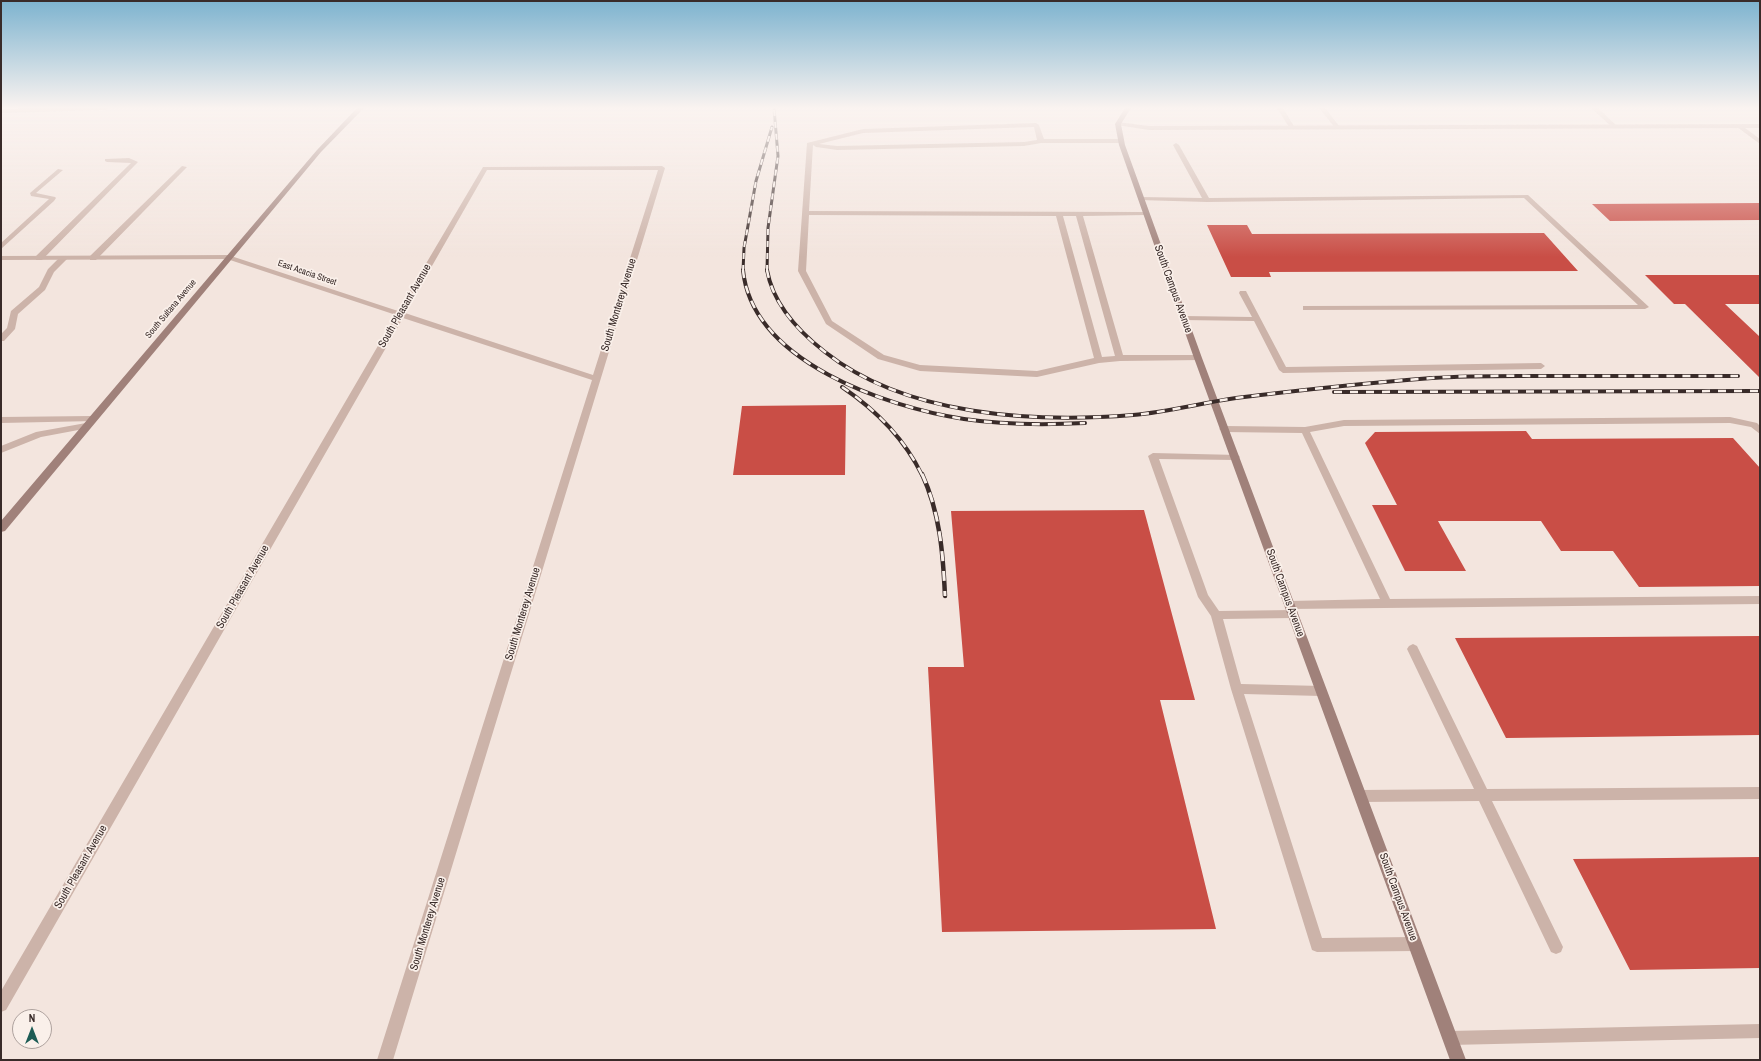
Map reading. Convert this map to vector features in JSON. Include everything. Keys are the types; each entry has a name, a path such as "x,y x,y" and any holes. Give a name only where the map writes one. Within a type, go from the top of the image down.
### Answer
{"street":[{"name":"South Sultana Avenue","path":"1,528 312,158"},
{"path":"808,158 802,271 829,322 881,357 920,368 1036,374 1099,360 1120,358 1198,358"},
{"name":"South Campus Avenue","path":"1126,158 1183,318 1458,1060"},
{"path":"1183,158 1207,200"},
{"path":"39,258 135,162 129,160 107,160"},
{"path":"93,258 184,166"},
{"name":"South Monterey Avenue","path":"385,1060 662,168 485,168"},
{"name":"South Pleasant Avenue","path":"1,1005 485,168"},
{"path":"1,247 52,200 53,198 34,195 33,193 60,170"},
{"path":"1141,199 1207,200 1526,196 1644,307 1306,308"},
{"path":"805,213 1146,213"},
{"path":"1058,214 1099,360"},
{"path":"1079,214 1120,358"},
{"name":"East Acacia Street","path":"1,258 228,257 596,379"},
{"path":"1,338 10,329 14,313 42,288 51,271 64,258"},
{"path":"1243,293 1283,370 1541,366"},
{"path":"1183,318 1257,319"},
{"path":"1,420 89,423"},
{"path":"1224,429 1305,430 1344,423 1730,420 1754,425 1760,431"},
{"path":"1,450 39,434 89,423"},
{"path":"1305,430 1386,603"},
{"path":"1235,457 1153,456 1203,598 1216,615 1237,689 1317,945 1415,944"},
{"path":"1216,615 1386,603 1760,600"},
{"path":"1413,649 1556,947"},
{"path":"1237,689 1321,691"},
{"path":"1361,796 1760,793"},
{"path":"1450,1038 1760,1031"}],"building":[{"path":"1760,203 1760,220 1610,221 1592,204"},
{"path":"1207,225 1247,225 1252,234 1544,233 1578,271 1269,272 1271,277 1231,277"},
{"path":"1645,275 1760,275 1760,304 1725,304 1760,337 1760,378 1685,304 1674,304"},
{"path":"846,405 845,475 733,475 742,406"},
{"path":"1526,431 1532,439 1733,438 1760,468 1760,586 1639,587 1613,551 1561,551 1541,521 1438,521 1466,571 1405,571 1372,505 1397,505 1365,443 1375,432"},
{"path":"1144,510 1195,700 1160,700 1216,929 942,932 928,667 964,667 951,511"},
{"path":"1760,636 1760,735 1506,738 1455,638"},
{"path":"1760,857 1760,968 1630,970 1573,859"}],"railway":[{"path":"743,270 744,248 756,181 763,158"},
{"path":"767,270 768,228 778,158"},
{"path":"743,270 752,302 770,330 797,354 828,374 863,391 898,404 964,419 1024,424 1085,423"},
{"path":"767,270 775,294 788,316 796,326 825,352 857,373 893,390 932,402 972,410 1013,415 1054,418 1133,415 1260,395 1358,384 1448,377 1738,376"},
{"path":"842,387 878,415 907,449 922,475"},
{"path":"1334,392 1760,391"},
{"path":"922,474 937,518 942,549 945,596"}]}
